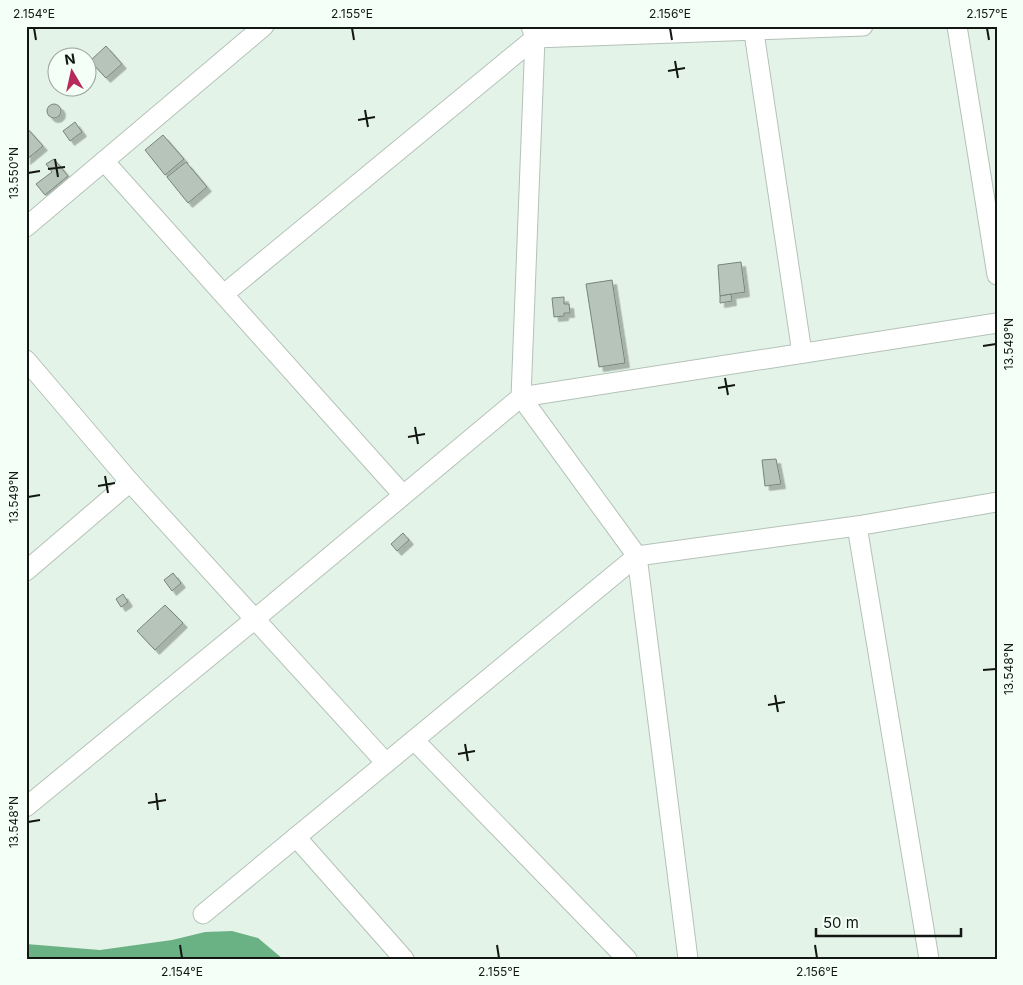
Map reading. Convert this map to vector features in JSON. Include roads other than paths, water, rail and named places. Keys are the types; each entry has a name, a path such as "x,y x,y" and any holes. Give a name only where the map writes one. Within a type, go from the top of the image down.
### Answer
{"street":[{"path":"26,227 264,26"},
{"path":"224,294 533,32 863,26"},
{"path":"957,26 997,275"},
{"path":"753,28 802,353"},
{"path":"533,32 521,397 637,556 688,959"},
{"path":"104,161 403,495"},
{"path":"26,807 521,397 997,322"},
{"path":"26,360 130,482 386,763"},
{"path":"26,571 130,482"},
{"path":"203,914 637,556 857,526 997,502"},
{"path":"857,526 929,959"},
{"path":"414,740 627,959"},
{"path":"296,837 404,959"}]}
